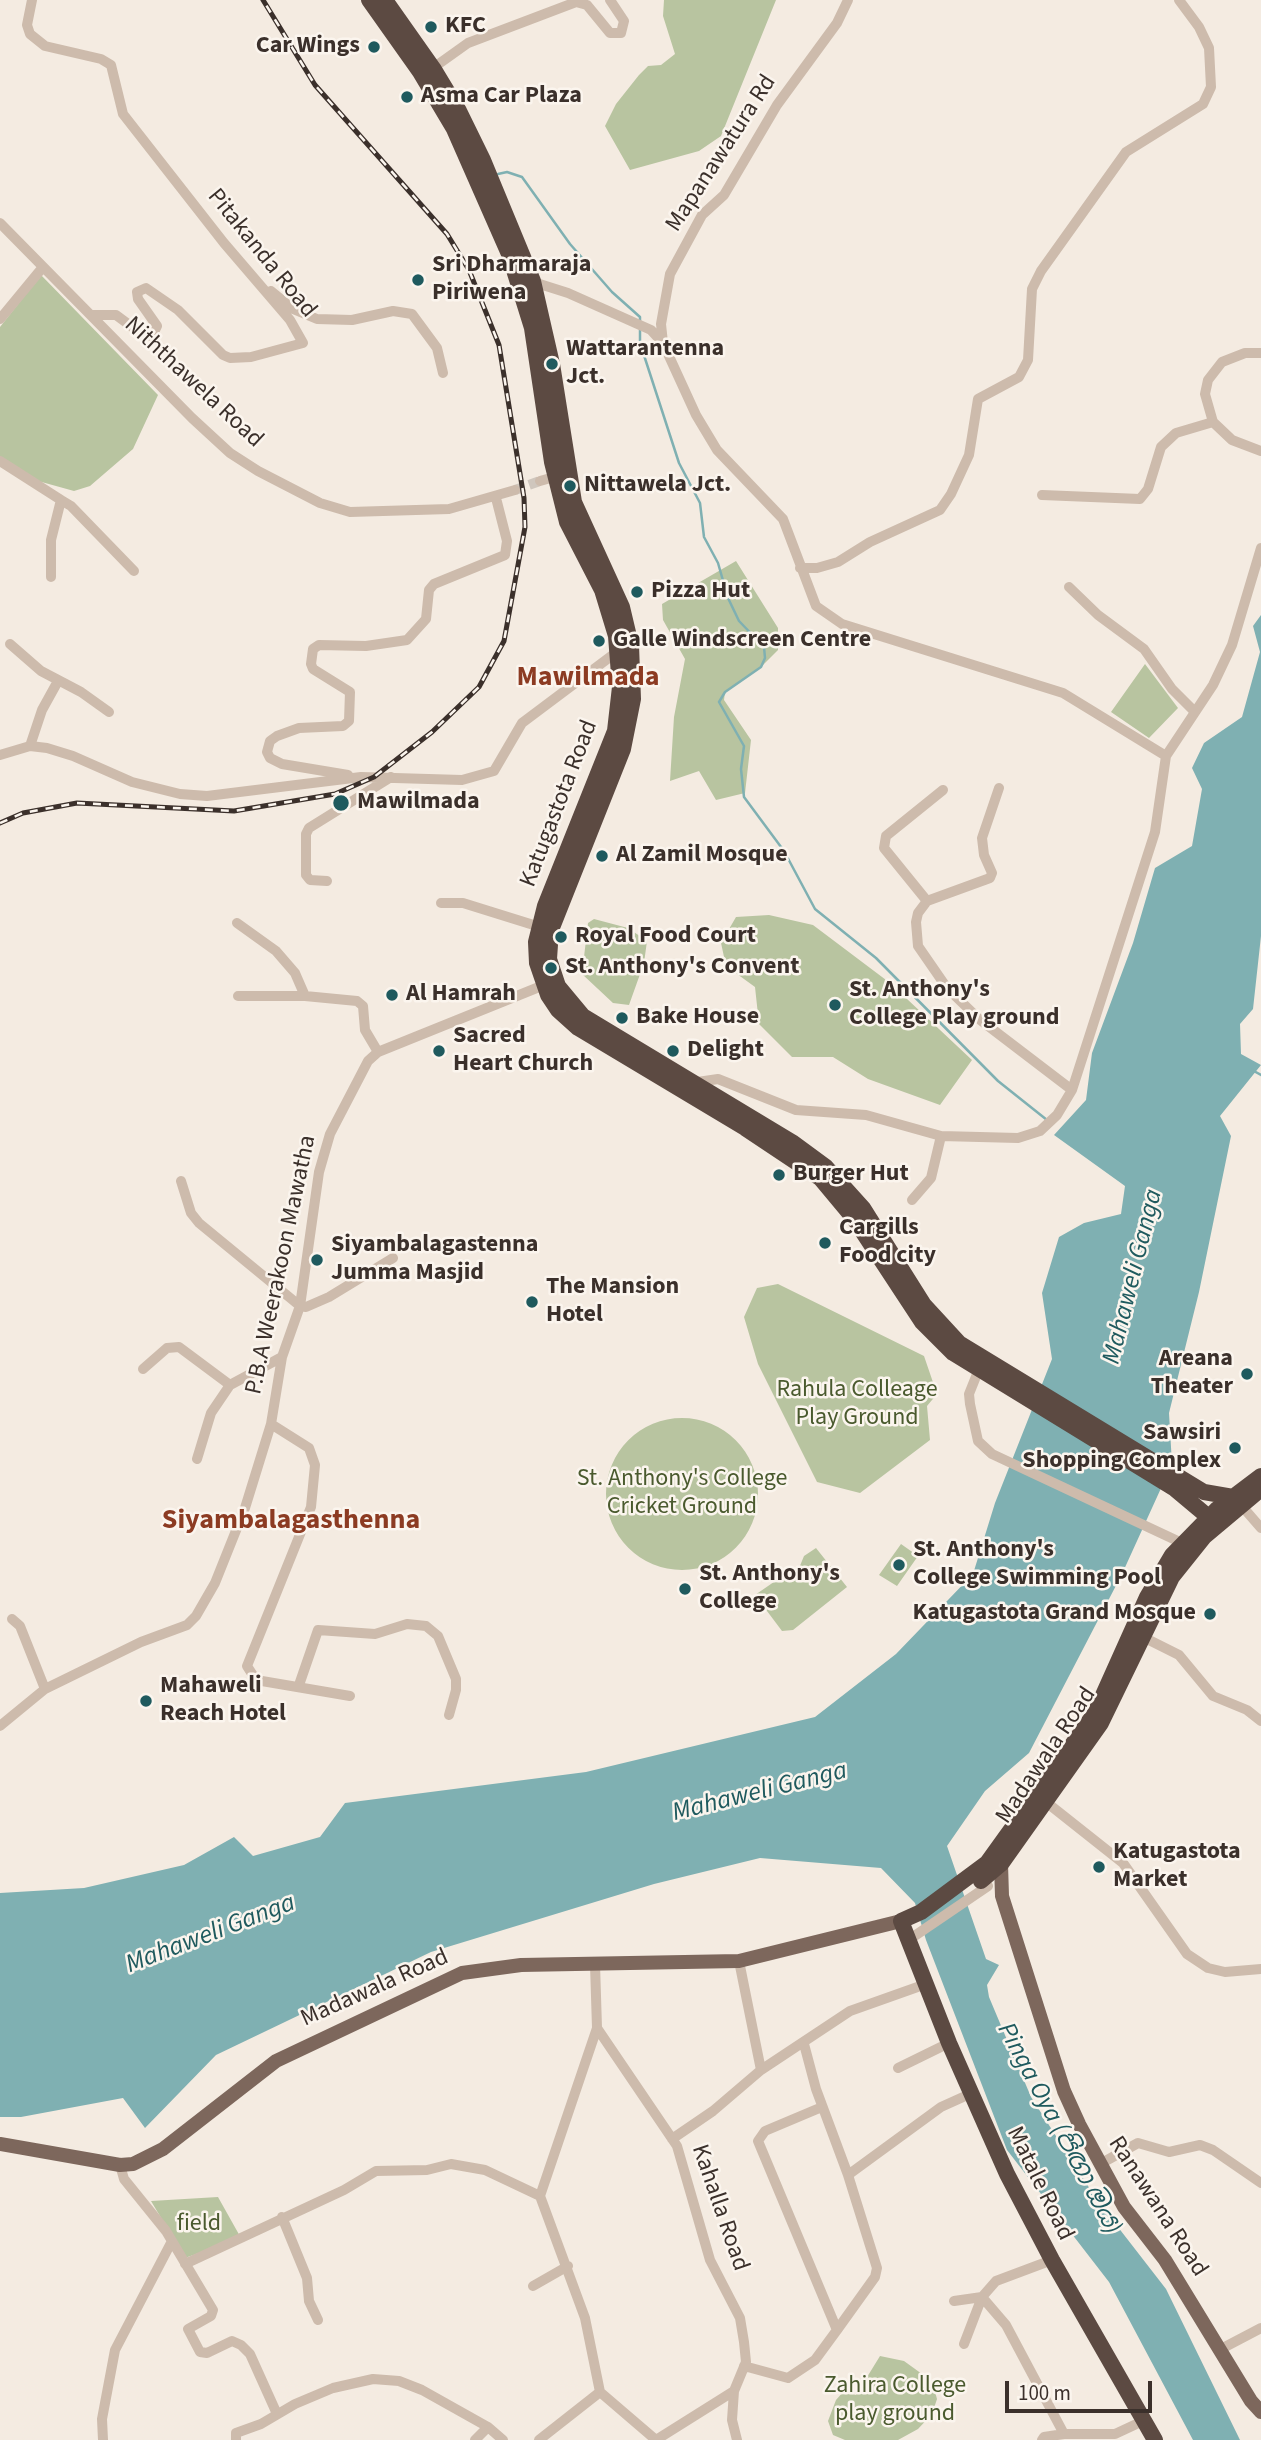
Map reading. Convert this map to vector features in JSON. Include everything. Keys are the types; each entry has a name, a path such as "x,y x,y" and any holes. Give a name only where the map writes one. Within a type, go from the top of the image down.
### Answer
{"highway":[{"name":"Katugastota Road","path":"369,0 420,72 454,129 526,280"},
{"name":"Katugastota Road","path":"384,0 433,68 483,160 526,280 552,364 554,477 613,586 634,685 632,715 616,769 552,925 548,951 549,983"},
{"name":"Katugastota Road","path":"625,647 615,732 540,927 536,956 549,983 583,1016 820,1178 849,1211 922,1322 953,1353 979,1369 996,1373"},
{"name":"Katugastota Road","path":"686,1085 813,1157 838,1177 863,1208 938,1324 996,1373"},
{"path":"996,1373 1178,1483 1198,1497 1217,1517 1261,1476"},
{"path":"1198,1497 1237,1501 1261,1489"},
{"path":"1182,1543 1198,1497"},
{"name":"Madawala Road","path":"1042,1798 1095,1713 1147,1597 1182,1543 1217,1517"},
{"name":"Madawala Road","path":"908,1930 972,1887 994,1863 1101,1723 1172,1577 1217,1517"},
{"name":"Matale Road","path":"908,1930 926,1984 1006,2174 1155,2440"}],"main road":[{"name":"Ranawana Road","path":"994,1863 1064,2091 1124,2207 1166,2260 1251,2401 1261,2412"},
{"path":"972,1887 1002,1896"},
{"name":"Madawala Road","path":"0,2144 120,2165 133,2164 163,2149 275,2061 462,1973 521,1965 739,1961 908,1930"}],"street":[{"name":"Pitakanda Road","path":"32,0 27,25 30,34 45,46 102,59 111,65 123,114 290,320 303,343 251,356 230,358 223,355 178,310 153,290 146,288 137,292 138,299 157,326 152,336 144,335 112,313 91,315"},
{"path":"433,68 468,43 576,2 587,5 610,33 621,33 624,21 610,0"},
{"name":"Mapanawatura Rd","path":"663,342 661,324 670,274 702,215 731,185 777,105 837,23 848,0"},
{"path":"800,568 817,568 838,562 870,542 940,510 951,494 969,455 978,398 1019,377 1028,360 1032,289 1041,271 1126,152 1203,104 1211,87 1209,48 1199,27 1179,0"},
{"name":"Niththawela Road","path":"0,223 230,453 258,471 320,503 365,513 449,509 514,491"},
{"path":"0,319 43,267"},
{"path":"252,275 293,309 317,319 352,320 393,311 412,314 437,348 443,373"},
{"path":"526,280 568,293 651,330 663,342 696,415 717,450 783,519 816,606 842,624 1063,693 1166,757"},
{"path":"1261,353 1245,353 1222,362 1208,380 1205,394 1213,422 1232,440 1261,451"},
{"path":"1042,495 1140,499 1148,489 1161,447 1175,433 1213,422"},
{"path":"0,461 71,506 134,571"},
{"path":"496,498 507,541 505,555 434,584 429,590 426,619 408,639 366,646 319,645 313,649 313,669 350,692 349,721 343,726 299,728 277,736 270,741 267,752 270,758 282,764 361,777 462,780 494,771 523,723 625,647"},
{"path":"51,577 51,540 61,500"},
{"path":"686,1085 718,1079 796,1110 866,1115 942,1136 993,1140 1018,1138 1040,1131 1057,1115 1072,1090 1155,832 1166,757 1213,685 1232,645 1261,548"},
{"path":"1069,587 1098,615 1144,649 1172,689 1194,711"},
{"path":"10,644 41,671 81,692 109,712"},
{"path":"30,746 42,710 58,681"},
{"path":"0,755 30,746 73,756 132,782 180,794 207,796 361,777"},
{"path":"327,881 310,880 306,875 306,834 309,828 391,778"},
{"path":"999,788 982,838 990,878 927,901 918,913 916,922 918,946 926,962 979,1019 1072,1090"},
{"path":"927,901 884,848 886,836 943,790"},
{"path":"441,903 463,903 540,927"},
{"path":"237,923 276,951 295,972 305,996"},
{"path":"239,996 305,996 357,1001 363,1006 365,1030 378,1052 549,983"},
{"name":"P.B.A Weerakoon Mawatha","path":"0,1726 45,1689 141,1642 187,1625 196,1616 215,1583 245,1508 271,1423 282,1357 300,1306 319,1172 330,1134 368,1061 378,1052"},
{"path":"912,1200 931,1178 942,1136"},
{"path":"181,1181 191,1213 199,1223 300,1306 329,1297 393,1258"},
{"path":"143,1368 167,1348 179,1347 230,1385"},
{"path":"197,1459 211,1413 230,1385 282,1357"},
{"path":"979,1369 969,1394 970,1404 978,1441 992,1454 1182,1543"},
{"path":"271,1423 309,1448 315,1465 311,1507 278,1597 247,1666 256,1680 299,1685 350,1696"},
{"path":"1237,1501 1261,1528"},
{"path":"12,1619 20,1626 45,1689"},
{"path":"299,1685 318,1630 375,1634 407,1624 426,1626 438,1636 456,1679 449,1715"},
{"path":"1141,1636 1179,1656 1213,1696 1247,1710 1261,1721"},
{"path":"1042,1798 1123,1863 1187,1954 1208,1968 1225,1972 1261,1969"},
{"path":"739,1961 761,2070"},
{"path":"594,1964 597,2028 540,2196 585,2318 595,2378 600,2392 656,2440 734,2391"},
{"path":"672,2139 713,2111 761,2070 850,2011 926,1984"},
{"name":"Kahalla Road","path":"597,2028 677,2146 710,2260 740,2318 744,2366 734,2391"},
{"path":"744,2366 788,2378 815,2360 876,2277 877,2268 848,2175 822,2106 804,2043"},
{"path":"898,2068 950,2043"},
{"path":"848,2175 941,2107 972,2093"},
{"path":"822,2106 765,2132 758,2141 837,2330"},
{"path":"1100,2164 1143,2142 1169,2152 1199,2145 1213,2150 1261,2183"},
{"path":"185,2264 344,2190 376,2171 427,2170 442,2164 485,2170 540,2196"},
{"path":"120,2165 124,2179 172,2241 213,2309 211,2315 188,2329 200,2352 207,2353 232,2341 241,2345 250,2354 277,2414"},
{"path":"282,2217 307,2278 309,2301 318,2319"},
{"path":"103,2440 102,2419 115,2350 172,2241"},
{"path":"964,2344 982,2297 996,2281 1052,2260"},
{"path":"533,2286 568,2266"},
{"path":"954,2301 982,2297"},
{"path":"982,2297 1006,2325 1064,2434"},
{"path":"1221,2349 1261,2328"},
{"path":"236,2440 236,2433 261,2424 332,2388 373,2379 399,2381 422,2390 488,2427 503,2440"},
{"path":"734,2391 732,2420 737,2440"},
{"path":"539,2440 600,2392"},
{"path":"1042,2440 1044,2437 1064,2434 1115,2434 1145,2420"},
{"path":"475,2440 488,2427"}],"green space":[{"path":"664,0 776,0 721,136 699,151 630,170 605,126 616,104 639,75 648,66 661,65 675,54 663,16"},
{"path":"41,275 158,395 133,449 90,486 74,491 38,481 0,458 0,327"},
{"path":"736,561 778,628 778,650 761,667 725,692 724,700 751,740 745,793 716,800 699,771 670,781 674,717 685,659 663,620 662,604"},
{"path":"1145,664 1178,708 1149,738 1111,712"},
{"name":"St. Anthony's College Play ground","path":"769,915 813,925 890,983 972,1060 940,1105 868,1079 833,1057 792,1057 759,1024 755,987 726,966 721,943 736,917"},
{"path":"594,919 628,928 647,941 644,963 629,1005 613,1003 582,974 588,923"},
{"name":"Rahula Colleage Play Ground","path":"778,1284 924,1356 937,1394 927,1406 930,1440 860,1493 817,1482 758,1364 744,1317 757,1288"},
{"name":"St. Anthony's College Cricket Ground","path":"682,1418 711,1424 736,1440 752,1465 758,1494 752,1523 736,1548 711,1564 682,1570 653,1564 628,1548 612,1523 606,1494 612,1465 628,1440 653,1424"},
{"name":"St. Anthony's College Swimming Pool","path":"901,1544 918,1556 897,1586 879,1575"},
{"path":"816,1548 847,1587 793,1630 782,1631 755,1595 784,1575 795,1578 804,1556"},
{"name":"field","path":"218,2197 241,2238 185,2258 151,2201"},
{"name":"Zahira College play ground","path":"880,2356 904,2361 922,2374 934,2388 937,2399 932,2414 918,2429 898,2440 845,2440 833,2435 828,2421 836,2400 843,2392 856,2395"}],"water":[{"name":"Mahaweli Ganga","path":"1261,615 1261,936 1253,1009 1240,1024 1241,1054 1261,1065 1220,1116 1231,1136 1199,1292 1169,1413 1172,1464 1122,1574 1029,1753 985,1791 947,1846 986,1959 999,1965 987,1985 989,1997 1031,2097 1097,2200 1166,2289 1240,2440 1193,2440 1109,2282 1007,2150 926,1940 915,1903 881,1868 760,1858 654,1884 431,1952 216,2055 145,2128 123,2098 21,2117 0,2117 0,1893 84,1888 184,1865 234,1837 253,1856 320,1837 345,1803 586,1772 815,1717 896,1654 973,1574 995,1503 1052,1359 1042,1293 1059,1237 1084,1223 1121,1214 1125,1186 1054,1135 1086,1100 1092,1053 1133,943 1155,868 1192,846 1202,789 1192,768 1204,743 1242,717 1260,652 1253,626"}],"waterway":[{"path":"498,174 507,172 522,177 570,244 612,292 640,317 640,322"},
{"path":"640,329 640,343 679,463 700,503 704,537 718,563 728,598 739,621 764,647 765,658 761,667 725,692 719,702 744,746 741,769 744,797 784,851 815,909 876,958 998,1081 1047,1120"},
{"path":"1252,1070 1261,1075"}],"tunnel":[{"path":"515,490 540,481"}],"railway":[{"path":"0,823 23,813 77,803 234,811 335,794 374,777 432,732 479,687 504,641 525,527 524,498 499,345 469,270 447,234 315,85 263,0"}],"place":[{"name":"KFC","path":"431,27"},
{"name":"Car Wings","path":"374,47"},
{"name":"Asma Car Plaza","path":"407,97"},
{"name":"Sri Dharmaraja Piriwena","path":"418,280"},
{"name":"Wattarantenna Jct.","path":"552,364"},
{"name":"Nittawela Jct.","path":"570,486"},
{"name":"Pizza Hut","path":"637,592"},
{"name":"Galle Windscreen Centre","path":"599,641"},
{"name":"Mawilmada","path":"341,803"},
{"name":"Al Zamil Mosque","path":"602,856"},
{"name":"Royal Food Court","path":"561,937"},
{"name":"St. Anthony's Convent","path":"551,968"},
{"name":"Al Hamrah","path":"392,995"},
{"name":"St. Anthony's College Play ground","path":"835,1005"},
{"name":"Bake House","path":"622,1018"},
{"name":"Sacred Heart Church","path":"439,1051"},
{"name":"Delight","path":"673,1051"},
{"name":"Burger Hut","path":"779,1175"},
{"name":"Cargills Food city","path":"825,1243"},
{"name":"Siyambalagastenna Jumma Masjid","path":"317,1260"},
{"name":"The Mansion Hotel","path":"532,1302"},
{"name":"Areana Theater","path":"1247,1374"},
{"name":"Sawsiri Shopping Complex","path":"1235,1448"},
{"name":"St. Anthony's College Swimming Pool","path":"899,1565"},
{"name":"St. Anthony's College","path":"685,1589"},
{"name":"Katugastota Grand Mosque","path":"1210,1614"},
{"name":"Mahaweli Reach Hotel","path":"146,1701"},
{"name":"Katugastota Market","path":"1099,1867"}],"district":[{"name":"Mawilmada","path":"588,679"},
{"name":"Siyambalagasthenna","path":"291,1522"}],"water label":[{"name":"Pinga Oya (පිඟා ඔය)","path":"1058,2129"}]}
